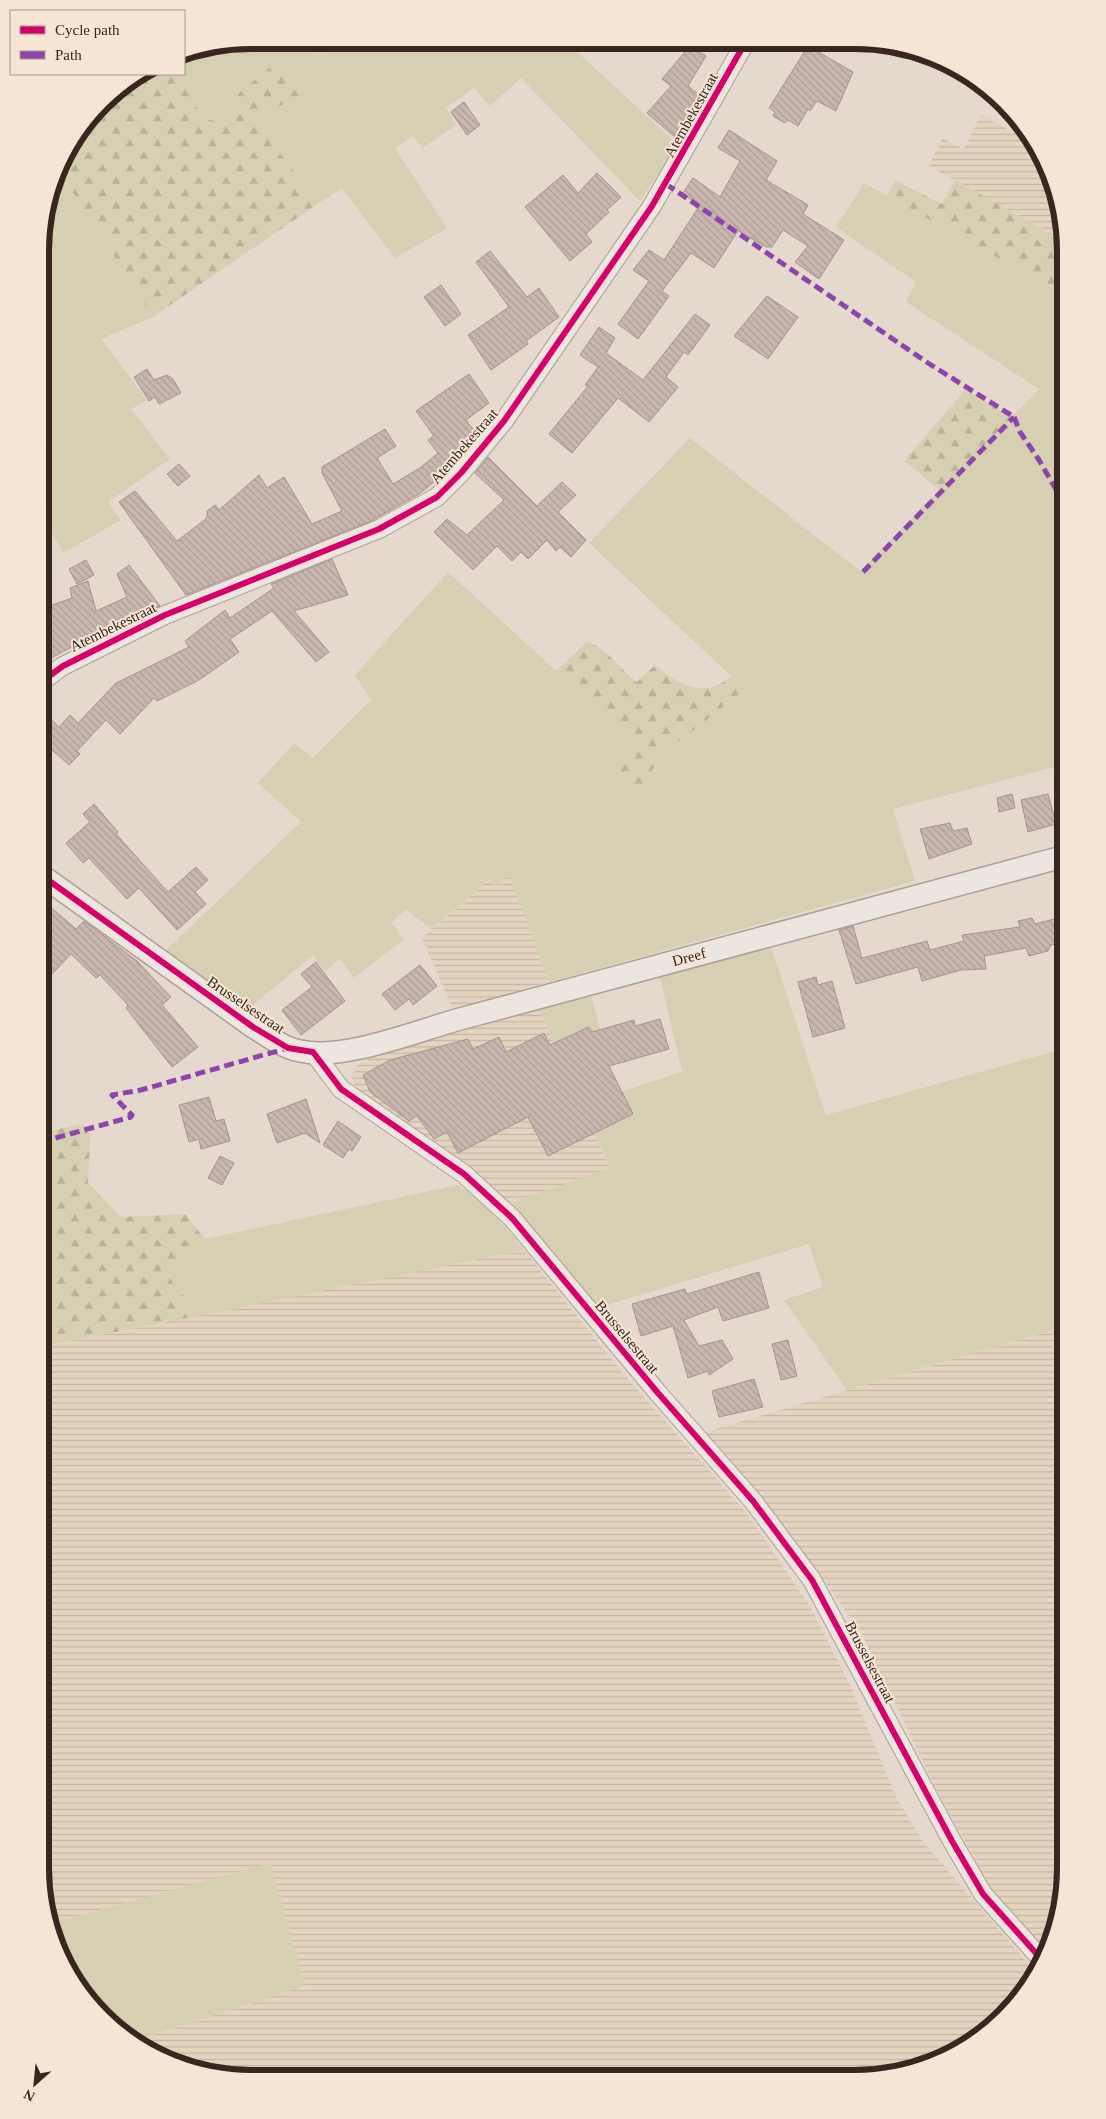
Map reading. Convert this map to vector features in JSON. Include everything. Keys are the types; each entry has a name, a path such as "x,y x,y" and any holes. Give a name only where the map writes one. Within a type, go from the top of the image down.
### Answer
{"street":[{"name":"Atembekestraat","path":"49,676 63,666 165,616 379,529 437,497 461,473 504,421 652,206 742,49"},
{"name":"Dreef","path":"313,1052 338,1052 383,1042 460,1019 1057,858"},
{"name":"Brusselsestraat","path":"49,881 253,1027 288,1048 313,1052 341,1089 464,1174 512,1218 658,1393 753,1502 812,1580 952,1841 983,1894 1038,1955"}],"shaded area":[{"path":"981,115 1023,138 1047,186 1056,224 1057,238 929,166 942,138 964,149"},
{"path":"510,874 549,982 453,1010 422,938 490,879"},
{"path":"538,1007 610,1169 511,1203 421,1134 358,1091 351,1077 361,1062 373,1057"},
{"path":"524,1250 628,1379 745,1511 808,1603 850,1685 897,1799 924,1843 1031,1967 1023,1981 1007,2002 989,2020 956,2043 920,2060 882,2069 869,2070 237,2070 224,2069 186,2060 142,2038 305,1986 269,1864 56,1922 49,1882 49,1344"},
{"path":"1057,1329 1057,1882 1050,1921 1041,1948 995,1896 938,1793 862,1634 813,1565 702,1433"}],"green space":[{"path":"312,49 320,58 330,49 574,49 678,145 640,201 521,78 490,106 474,88 446,108 456,125 423,148 413,136 395,148 447,228 395,258 342,188 319,203 255,121 273,66 239,93 225,124 201,117 183,75 185,75 185,59 224,50"},
{"path":"312,49 330,49 320,58"},
{"path":"273,65 299,95 255,121 319,203 153,317 63,177 68,165 95,147 87,133 99,117 128,90 152,75 183,75 201,117 225,124 239,93"},
{"path":"87,133 95,147 68,165"},
{"path":"63,177 153,317 101,339 147,400 131,409 170,459 108,502 121,520 64,553 49,528 49,237 50,224"},
{"path":"895,180 942,204 955,180 1057,237 1057,291 887,196"},
{"path":"864,183 1057,291 1057,463 1050,470 1057,481 1057,766 893,809 915,881 549,982 509,875 495,886 490,879 431,929 406,910 391,922 404,939 354,978 340,959 325,971 313,955 247,1010 166,950 301,822 258,783 294,743 313,758 371,700 355,675 448,572 633,741 637,790 665,753 745,689 589,543 690,438 860,571 1039,389 906,302 916,282 836,227"},
{"path":"966,389 1011,418 940,490 904,461"},
{"path":"1057,463 1057,481 1050,470"},
{"path":"587,642 602,649 637,682 655,665 672,678 692,687 712,687 722,683 731,676 745,689 665,753 637,790 613,767 633,741 556,671"},
{"path":"771,947 826,1115 1057,1051 1057,1329 847,1390 784,1300 823,1287 809,1244 597,1308 511,1203 610,1168 538,1007 590,992 617,1093 682,1072 660,977"},
{"path":"83,1124 90,1136 88,1183 121,1217 185,1214 205,1239 165,1272 199,1316 49,1344 49,1131"},
{"path":"458,1185 486,1204 524,1250 199,1316 165,1272 205,1239"},
{"path":"270,1863 305,1986 142,2038 117,2020 90,1991 64,1946 56,1922"}],"building":[{"path":"687,49 695,49 706,56 688,86 702,97 689,120 675,137 647,113 671,86 662,79"},
{"path":"806,49 813,49 853,72 836,111 817,101 810,111 808,109 798,126 788,120 785,123 773,116 775,112 769,108"},
{"path":"464,102 480,125 467,135 451,112"},
{"path":"729,130 777,161 766,180 808,205 803,214 844,240 819,279 795,262 808,246 783,230 772,247 766,247 738,231 714,268 691,253 662,291 669,296 638,339 618,324 649,281 633,270 649,250 664,260 700,205 682,194 693,178 720,197 740,161 718,148"},
{"path":"597,173 621,197 607,210 609,212 586,234 592,242 570,261 525,207 563,175 578,193"},
{"path":"490,251 527,297 539,288 559,317 526,341 528,344 491,370 468,335 509,307 476,262"},
{"path":"441,285 461,314 445,326 424,297"},
{"path":"767,296 798,317 768,359 734,336"},
{"path":"695,314 710,325 688,355 684,352 666,377 678,387 649,422 618,398 572,453 549,434 588,386 585,385 598,367 580,355 599,327 615,338 606,353 643,380"},
{"path":"147,369 154,380 167,375 173,379 181,393 159,404 155,397 149,401 134,377"},
{"path":"469,374 489,403 466,420 478,436 448,471 419,494 369,522 186,595 119,502 135,491 177,541 207,518 207,511 215,505 219,510 259,475 267,488 284,477 312,524 342,511 322,473 322,467 385,429 396,446 377,458 393,484 420,468 438,453 428,440 434,436 416,411"},
{"path":"488,457 537,506 562,482 576,495 558,512 586,540 571,557 560,547 556,551 547,540 528,559 521,552 512,561 497,546 473,570 434,532 447,519 467,535 504,500 475,473"},
{"path":"179,464 190,476 178,486 167,474"},
{"path":"332,559 348,595 294,611 329,652 316,662 272,611 230,639 239,652 199,680 157,701 154,698 120,734 106,720 77,751 80,754 69,765 49,747 49,717 59,727 70,715 78,723 116,683 189,647 185,641 225,610 230,618 274,588 271,584"},
{"path":"86,560 94,575 77,584 69,569"},
{"path":"129,565 160,606 49,659 49,606 72,598 70,588 88,581 96,611 127,597 117,574"},
{"path":"1012,794 1015,808 999,812 997,798"},
{"path":"1048,794 1056,824 1028,832 1021,800"},
{"path":"94,804 118,832 116,834 168,892 196,867 208,880 195,892 206,904 177,930 139,888 127,899 89,858 83,863 66,843 90,822 83,814"},
{"path":"950,823 953,831 967,828 972,844 929,859 920,829"},
{"path":"49,906 76,929 84,921 137,961 171,997 162,1005 198,1047 172,1067 126,1008 128,1005 100,975 96,978 71,954 51,975 49,973"},
{"path":"1032,918 1035,924 1057,918 1057,944 1051,945 1048,951 1029,956 1026,948 984,956 986,969 961,970 922,981 918,967 856,984 839,930 853,926 862,958 927,941 930,950 964,941 962,935 1020,927 1018,921"},
{"path":"316,962 345,1001 301,1035 282,1010 312,987 301,974"},
{"path":"420,965 437,986 413,1005 409,999 395,1010 382,994"},
{"path":"816,977 818,985 832,981 845,1028 813,1037 798,982"},
{"path":"660,1019 669,1049 609,1066 633,1114 548,1156 528,1117 458,1153 447,1132 434,1139 417,1116 409,1121 370,1092 363,1075 390,1060 468,1039 473,1049 499,1037 506,1052 544,1033 550,1045 589,1027 592,1032 634,1020 635,1026"},
{"path":"209,1097 216,1121 224,1119 230,1141 201,1149 199,1139 189,1142 179,1105"},
{"path":"306,1099 320,1143 305,1133 277,1143 267,1114"},
{"path":"338,1121 361,1137 352,1151 349,1149 343,1158 323,1145"},
{"path":"220,1156 234,1163 222,1185 208,1178"},
{"path":"759,1272 769,1308 723,1321 718,1307 684,1320 699,1346 722,1340 733,1359 709,1375 708,1371 688,1378 673,1326 641,1336 632,1304 685,1289 687,1294"},
{"path":"788,1340 797,1376 781,1380 772,1344"},
{"path":"754,1379 763,1407 719,1417 712,1391"}],"marked path":[{"path":"666,184 928,363 1014,417"},
{"path":"1014,417 1020,432 1057,491"},
{"path":"863,572 1014,417"},
{"path":"49,1140 131,1117 132,1115 112,1095 141,1090 288,1048"}],"cycle path":[{"path":"49,676 63,666 165,615 379,529 437,497 461,473 504,421 652,206 742,49"},
{"path":"49,881 253,1027 288,1048 313,1052 341,1089 464,1174 512,1218 658,1393 753,1501 812,1580 952,1841 983,1894 1038,1955"}]}
